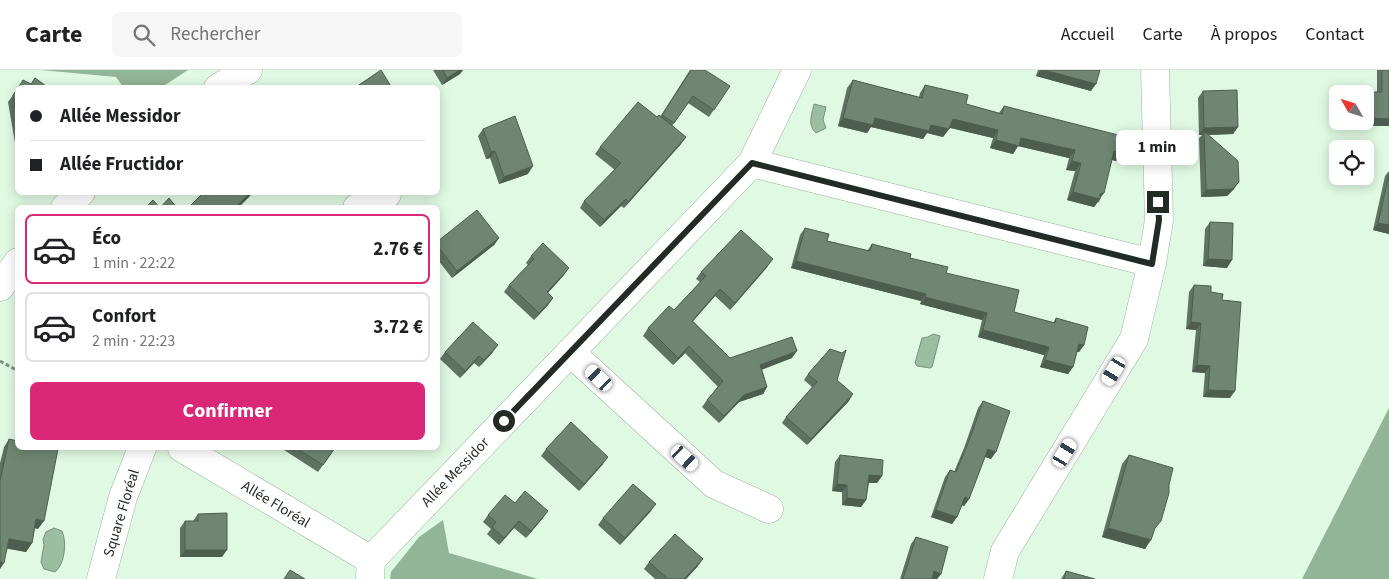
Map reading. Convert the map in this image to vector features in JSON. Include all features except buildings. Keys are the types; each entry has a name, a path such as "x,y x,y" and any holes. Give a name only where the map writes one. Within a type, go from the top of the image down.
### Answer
{"street":[{"path":"223,85 248,70"},
{"name":"Allée Messidor","path":"370,570 570,352 752,163 796,70"},
{"path":"998,579 1005,551 1134,339 1152,264 1159,220 1154,70"},
{"path":"752,163 1152,264"},
{"path":"68,205 78,195"},
{"path":"363,205 385,195"},
{"path":"0,286 15,266"},
{"path":"570,352 714,484 769,509"},
{"name":"Square Floréal","path":"101,579 122,497 141,450"},
{"name":"Allée Floréal","path":"185,450 370,570"}],"path":[{"path":"0,361 15,369"}],"shaded area":[{"path":"41,70 188,70 165,85 122,85 116,77"},
{"path":"814,104 826,107 823,120 826,128 816,133 811,123"},
{"path":"933,334 940,336 932,367 917,366 915,363 922,338"},
{"path":"1389,408 1389,579 1302,579"},
{"path":"443,520 449,553 538,579 390,579 391,572 419,537"},
{"path":"54,528 62,531 65,547 61,564 55,572 44,569 41,562 44,545 43,539 46,532"}],"route":[{"path":"504,421 752,163 1152,264 1159,220 1158,202"}]}
